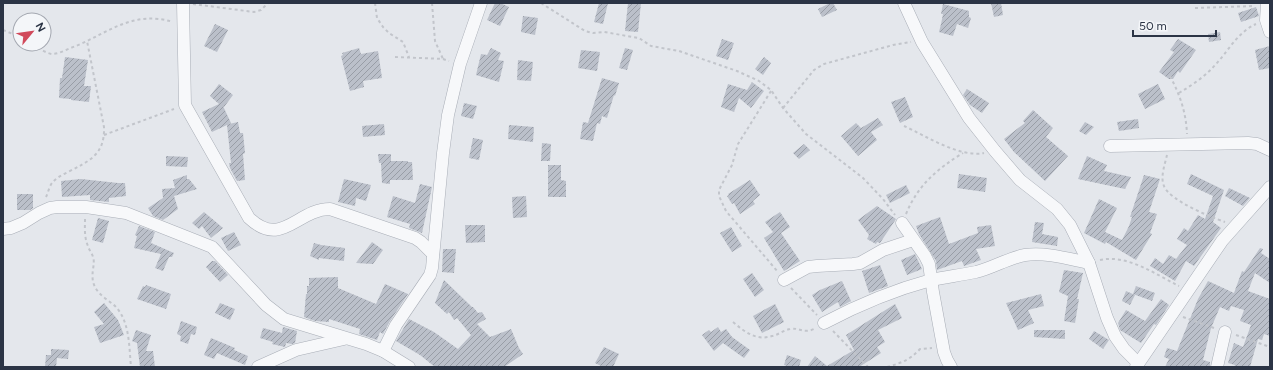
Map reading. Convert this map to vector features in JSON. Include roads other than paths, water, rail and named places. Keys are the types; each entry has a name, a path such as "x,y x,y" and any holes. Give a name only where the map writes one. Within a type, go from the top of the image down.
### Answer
{"street":[{"path":"186,3 183,26 185,105 248,218 257,226 272,230 286,228 312,212 322,209 330,209 415,238 433,254"},
{"path":"383,351 396,325 430,275 448,115 460,64 481,3"},
{"path":"904,3 922,42 969,118 995,152 1020,180 1057,209 1070,225 1089,263 1107,318 1115,336 1137,365 1222,241 1270,187"},
{"path":"1267,4 1266,20 1270,32"},
{"path":"1110,146 1248,143 1257,144 1270,150"},
{"path":"3,228 11,228 23,223 39,213 50,208 57,207 86,207 126,214 212,247 276,314 284,319 347,338 383,351 409,367"},
{"path":"902,223 929,264 944,352 951,367"},
{"path":"784,280 808,267 860,263 883,250 913,240"},
{"path":"824,322 847,310 875,299 931,281 977,271 1026,255 1050,256 1089,263"},
{"path":"1217,367 1225,332"},
{"path":"258,367 296,350 347,338"}]}
